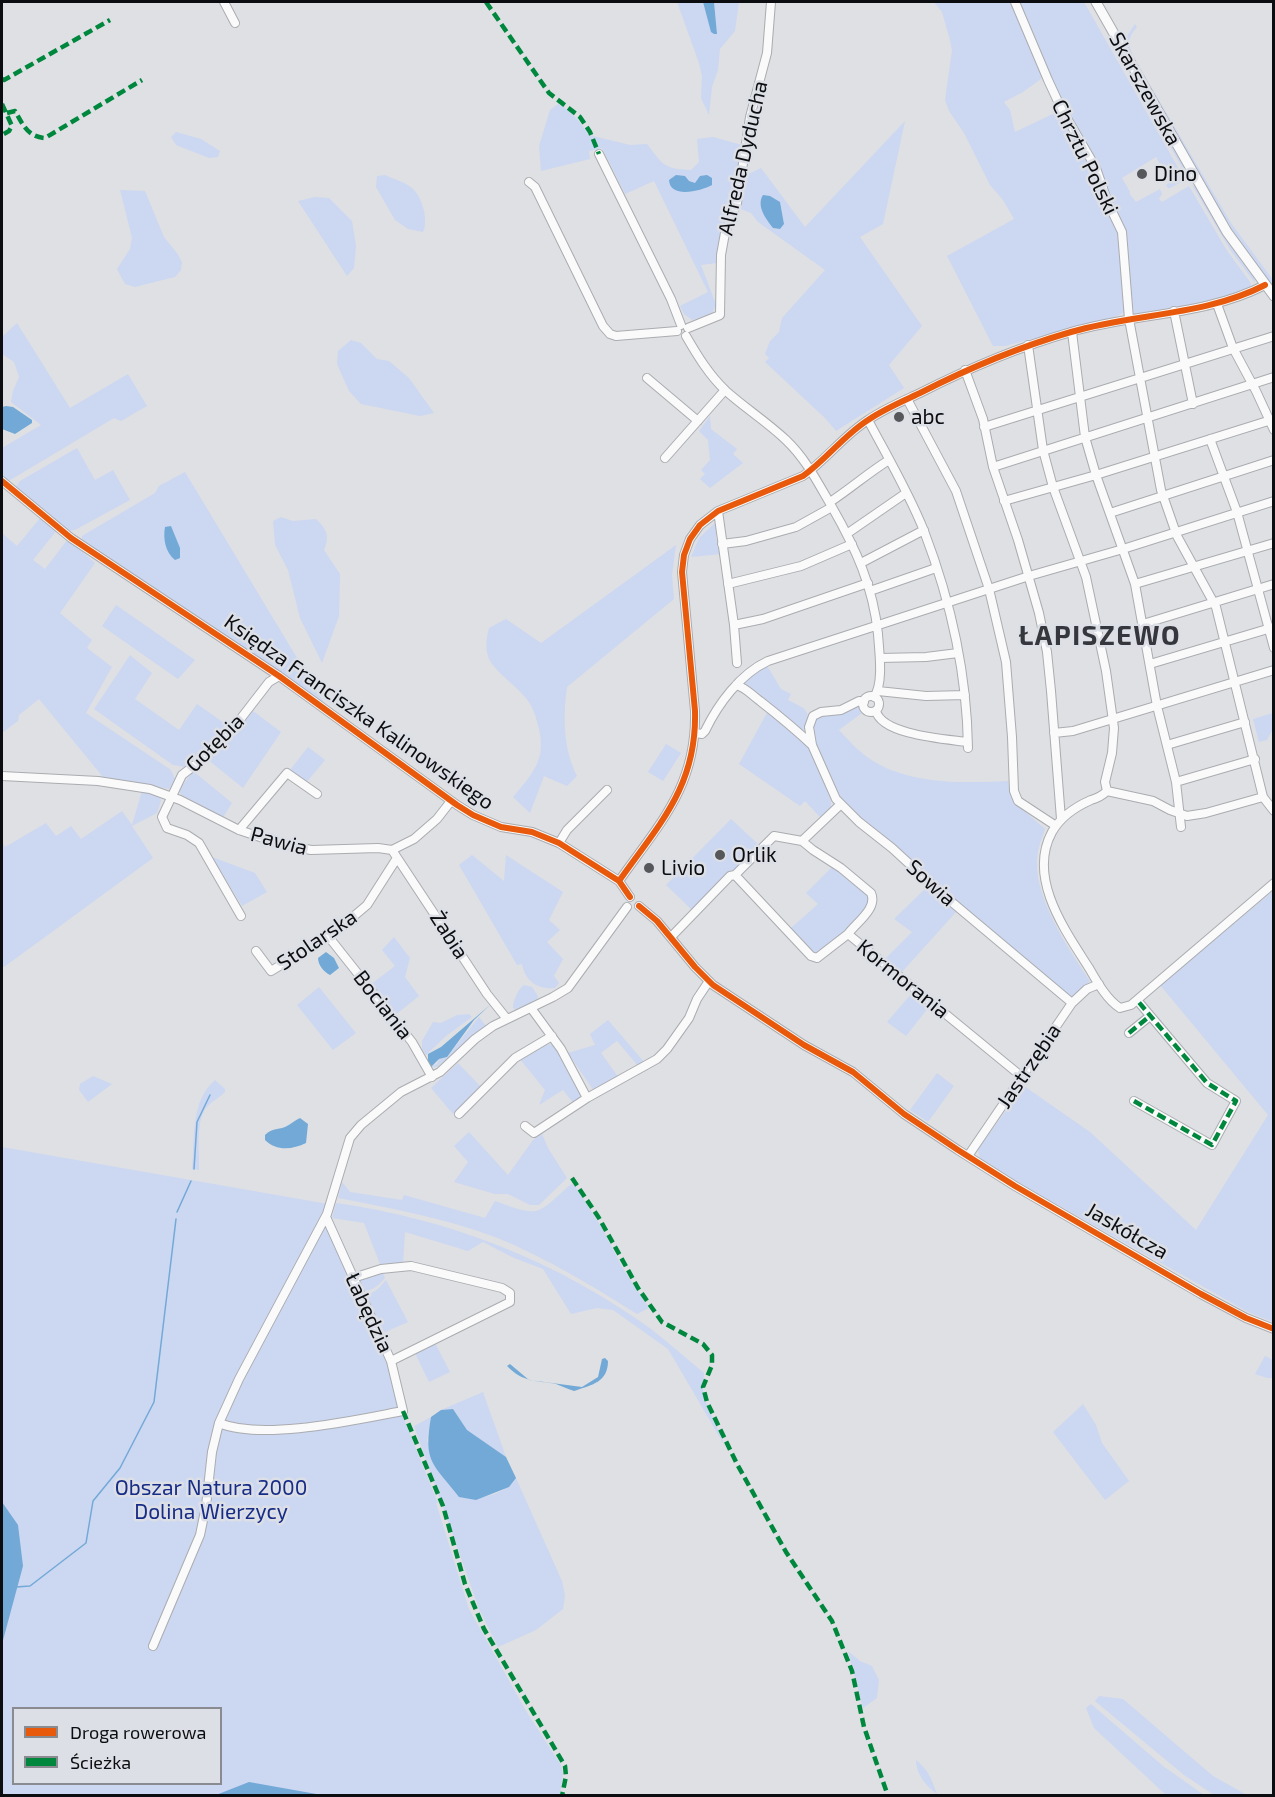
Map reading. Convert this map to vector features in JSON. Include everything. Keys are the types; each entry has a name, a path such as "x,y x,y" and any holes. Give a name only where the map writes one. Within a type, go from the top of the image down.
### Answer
{"main road":[{"name":"Skarszewska","path":"1096,2 1227,232 1274,296"}],"street":[{"path":"224,2 235,23"},
{"name":"Alfreda Dyducha","path":"683,330 720,315 721,255 725,233 737,203 750,117 767,53 771,2"},
{"name":"Chrztu Polski","path":"1015,2 1052,89 1096,168 1108,203 1122,232 1129,319 1162,495 1175,531 1214,603 1263,797"},
{"path":"599,154 671,299 683,330 702,363 725,390 785,438 811,470 848,533 869,587 877,625 880,658 876,694 879,704 876,711 878,718 883,723 918,735 968,745 965,695 947,602 924,530 868,420"},
{"path":"529,182 535,187 603,326 610,334 625,336 683,330"},
{"path":"620,881 679,793 687,774 695,733 695,711 682,563 694,532 708,517 789,483 811,470 841,441 868,420 965,370 1028,345 1072,332 1129,319 1217,304 1265,285"},
{"path":"1217,304 1233,348 1271,419 1274,430"},
{"path":"1174,311 1193,404"},
{"path":"1072,332 1085,436 1096,476 1136,584 1156,706 1176,782 1181,827"},
{"path":"984,427 1274,336"},
{"path":"1028,345 1043,450 1053,487 1081,560 1092,600 1113,720 1113,742 1105,782 1107,791"},
{"path":"965,370 1029,576 1047,652 1058,823"},
{"path":"993,466 1274,377"},
{"path":"647,378 698,421"},
{"path":"665,458 725,390"},
{"path":"907,399 957,491 989,589 1006,662 1014,791 1018,801 1058,823"},
{"path":"1004,501 1096,476 1271,419"},
{"path":"1210,439 1237,512 1271,628 1274,648"},
{"path":"722,544 746,541 796,527 831,505 870,472 889,460"},
{"path":"1110,513 1274,460"},
{"name":"Księdza Franciszka Kalinowskiego","path":"2,481 71,537 279,676 451,801 488,823 532,832 559,843 620,881 630,897"},
{"path":"848,533 906,493"},
{"path":"695,733 702,734 736,685 749,672 768,661 1029,576 1274,501"},
{"path":"718,512 737,663"},
{"path":"861,562 924,530"},
{"path":"1136,584 1274,543"},
{"path":"728,584 801,566 852,544"},
{"path":"734,625 763,619 936,568"},
{"path":"1143,624 1274,584"},
{"path":"1150,664 1271,628"},
{"path":"880,658 926,657 958,653"},
{"path":"261,692 266,681 263,667"},
{"path":"1054,733 1073,731 1113,720 1274,670"},
{"name":"Gołębia","path":"241,916 199,843 187,835 170,829 163,823 163,814 182,775 235,726 269,682 279,676"},
{"name":"Sowia","path":"736,685 744,688 785,719 812,745"},
{"path":"876,711 867,711 864,702 876,694 965,695"},
{"name":"Sowia","path":"864,702 859,701 841,710 821,712 813,716 809,727 812,745 836,799 859,822 1072,1003"},
{"path":"1167,745 1245,722"},
{"path":"1176,782 1255,759"},
{"path":"239,830 286,772 317,794"},
{"name":"Pawia","path":"2,776 98,781 150,789 172,796 239,830 275,842 311,850 378,848 392,850"},
{"path":"559,843 567,830 607,790"},
{"path":"1107,791 1103,796 1071,811 1058,823 1047,842 1044,857 1048,887 1063,927 1099,984 1116,1005 1126,1008 1134,1002 1274,884"},
{"path":"1107,791 1153,801 1179,815 1195,816 1263,797 1274,812"},
{"path":"392,850 414,839 437,819 451,801"},
{"path":"671,937 730,876 735,875 774,836 802,841 841,804"},
{"name":"Kormorania","path":"802,841 841,868 873,897 873,905 848,934 1021,1076"},
{"name":"Żabia","path":"392,850 487,994 507,1019"},
{"name":"Stolarska","path":"256,951 271,971 328,936 367,905 397,858"},
{"path":"735,875 812,956 817,958 848,934"},
{"path":"153,1646 200,1534 206,1506 212,1452 219,1423 239,1379 326,1217 348,1144 356,1130 401,1092 440,1072 486,1031 568,988 627,907 626,901 630,897 638,899 639,906 652,916 709,981 779,1029 853,1072 904,1114 968,1156"},
{"path":"627,907 633,910 639,906"},
{"name":"Bociania","path":"328,936 412,1042 432,1077"},
{"path":"525,1126 534,1133 587,1098 657,1059 689,1018 697,999 709,981"},
{"name":"Jastrzębia","path":"968,1156 1072,1003 1087,989 1099,984"},
{"path":"1134,1002 1150,1016 1207,1083 1236,1101 1212,1145 1134,1101"},
{"path":"531,1008 569,1063 587,1098"},
{"path":"1129,1033 1150,1016"},
{"path":"459,1114 515,1058 552,1036"},
{"name":"Jaskółcza","path":"968,1156 1015,1186 1201,1294 1246,1318 1274,1329"},
{"name":"Łabędzia","path":"219,1423 234,1429 292,1429 403,1411 391,1361 326,1217"},
{"path":"353,1278 381,1269 411,1266 502,1288 510,1293 510,1302 391,1361"}],"green space":[{"path":"677,2 703,2 717,33 714,2 739,2 735,31 720,49 709,115 701,98 702,76 699,63"},
{"path":"934,2 1011,2 1035,51 1041,71 1041,79 1004,102 1010,110 1015,132 1059,111 1098,176 1121,233 1127,311 1115,317 1005,346 993,346 947,256 1014,219 1003,200 990,185 964,133 949,111 945,100 952,50 942,12"},
{"path":"1018,2 1084,2 1185,180 1168,188 1166,185 1176,178 1169,166 1165,168 1161,166 1156,157 1122,178 1129,193 1136,202 1160,189 1162,194 1159,199 1162,202 1189,186 1252,288 1222,299 1134,314 1124,232 1061,100"},
{"path":"1135,24 1137,27 1129,41 1133,56 1231,223 1273,280 1273,291 1217,211 1123,42"},
{"path":"1132,79 1135,80 1190,174 1189,180"},
{"path":"558,104 572,113 589,135 630,145 647,144 669,167 691,170 699,162 697,139 713,137 742,145 734,202 720,240 717,263 701,265 717,307 712,314 692,320 684,314 680,306 708,292 654,181 625,194 602,148 589,151 590,159 541,171 539,146 550,110"},
{"path":"905,121 883,224 860,237 922,326 889,365 904,388 836,431 765,362 769,358 765,354 770,341 779,332 782,318 825,270 758,222 751,213 738,208 742,177 761,168 805,227","holes":["780,202 784,224 780,229 773,228 763,213"]},
{"path":"176,132 201,139 220,151 218,157 209,158 176,145 171,137"},
{"path":"385,175 406,184 416,192 425,215 423,232 408,229 395,220 376,187 377,176"},
{"path":"1192,185 1196,187 1254,276 1255,283 1231,251"},
{"path":"120,190 145,191 164,237 182,262 181,270 175,277 135,287 125,284 117,269 130,249 132,238"},
{"path":"315,197 329,198 352,221 356,246 354,268 347,276 298,201"},
{"path":"17,323 70,408 128,374 147,406 121,421 114,418 7,482 2,478 2,448 41,425 11,402 19,377 14,362 2,354 2,337"},
{"path":"351,340 361,343 377,359 389,361 409,378 434,413 420,416 361,404 349,391 337,364 338,351"},
{"path":"710,416 711,429 737,449 733,454 743,463 710,488 700,479 705,474 701,470 710,460 708,440 699,431"},
{"path":"77,448 95,480 113,470 130,500 75,530 68,531 15,488 20,481"},
{"path":"185,472 326,706 82,542 82,536 155,493 159,486"},
{"path":"41,517 57,530 33,560 45,569 68,539 95,563 60,613 92,640 87,648 112,667 86,713 171,770 175,779 169,789 103,777 39,699 19,715 18,721 2,733 2,533 17,546"},
{"path":"281,517 293,521 316,519 326,533 327,541 324,550 340,574 339,616 322,663 300,618 288,570 275,545 273,521"},
{"path":"716,522 716,538 722,554 691,557 699,538"},
{"path":"676,545 672,575 674,599 567,687 565,732 572,765 577,776 567,786 544,776 530,813 513,797 528,779 537,763 541,745 540,734 529,703 489,660 486,646 489,628 506,619 541,643"},
{"path":"116,605 195,660 178,679 102,626"},
{"path":"130,655 152,673 135,699 179,730 197,704 224,723 224,730 185,767 173,765 94,709"},
{"path":"766,664 781,689 791,694 788,700 799,705 807,713 806,729 802,730 742,683"},
{"path":"858,705 862,713 839,730 859,751 873,761 904,775 939,781 1008,781 1012,800 1045,829 1039,846 1037,868 1045,902 1062,937 1090,981 1073,996 1071,997 880,836 845,803 830,780 817,753 814,728 817,718"},
{"path":"253,711 281,732 243,788 207,759"},
{"path":"768,711 799,735 811,749 831,801 831,807 820,817 805,801 800,806 739,764"},
{"path":"1273,713 1273,729 1267,740 1259,742 1253,719"},
{"path":"666,744 681,753 663,781 648,772"},
{"path":"308,747 325,760 306,783 290,770"},
{"path":"193,771 232,803 222,819 182,797 179,790"},
{"path":"142,791 159,795 161,801 157,813 132,826 153,858 4,967 2,964 2,842 5,847 46,823 56,836 71,826 81,839 122,811 132,825"},
{"path":"731,819 759,845 693,911 666,885"},
{"path":"472,855 504,881 506,855 563,892 549,920 560,930 547,942 563,959 554,976 559,983 555,988 538,986 533,983 526,975 522,964 517,965 459,865"},
{"path":"212,857 255,873 267,892 242,906"},
{"path":"833,866 870,896 869,907 844,933 820,953 813,952 791,928 818,904 806,893"},
{"path":"928,886 957,911 901,973 885,959 912,932 894,919"},
{"path":"1273,891 1273,1322 1248,1312 980,1161 978,1149 1024,1086 1090,1132 1196,1230 1268,1115 1160,985"},
{"path":"394,937 410,958 405,977 419,996 394,1016 370,985 395,966 382,950"},
{"path":"524,985 532,987 538,996 537,1000 516,1010 513,1008 515,999"},
{"path":"319,987 356,1033 333,1050 297,1005"},
{"path":"912,993 929,1007 906,1036 887,1022"},
{"path":"469,1014 472,1017 446,1036 426,1055 422,1049 422,1041 433,1022 441,1023 457,1015"},
{"path":"479,1017 486,1026 437,1067 430,1067 437,1064 439,1059 446,1058"},
{"path":"608,1020 645,1063 638,1066 617,1041 601,1053 619,1078 594,1091 568,1053 595,1045 590,1034"},
{"path":"546,1044 555,1045 580,1087 580,1096 574,1104 563,1090 539,1105 545,1090 519,1058"},
{"path":"458,1063 481,1087 453,1114 431,1088"},
{"path":"937,1073 954,1086 928,1122 910,1110"},
{"path":"93,1076 112,1084 88,1102 79,1090 80,1084"},
{"path":"215,1080 225,1089 225,1092 206,1108 200,1121 199,1170 192,1169 198,1110 201,1099"},
{"path":"469,1132 508,1175 533,1140 542,1134 567,1178 539,1205 530,1205 508,1194 495,1194 454,1182 468,1162 454,1146"},
{"name":"Obszar Natura 2000 Dolina Wierzycy","path":"2,1147 328,1204 326,1212 390,1370 403,1417 438,1503 436,1503 469,1609 526,1711 561,1765 563,1775 560,1795 2,1795"},
{"path":"342,1182 350,1192 402,1200 404,1195 485,1218 495,1201 521,1210 537,1210 551,1202 571,1184 575,1186 602,1228 622,1267 649,1308 637,1314 550,1263 476,1230 437,1219 338,1198"},
{"path":"336,1203 420,1220 501,1246 540,1263 615,1305 651,1329 704,1373 703,1395 726,1448 668,1349 613,1310 597,1308 571,1314 543,1269 483,1242 468,1251 405,1232 403,1263 380,1264 364,1223 332,1218"},
{"path":"382,1271 385,1278 380,1284 372,1289 361,1290 358,1281"},
{"path":"386,1280 408,1322 383,1333 363,1294 373,1292"},
{"path":"435,1343 450,1372 429,1382 415,1353"},
{"path":"1265,1356 1273,1360 1273,1378 1255,1374"},
{"path":"483,1392 506,1457 467,1430 453,1409 441,1410"},
{"path":"1083,1404 1096,1425 1102,1443 1129,1481 1105,1500 1053,1432"},
{"path":"431,1417 427,1441 460,1497 476,1498 491,1495 505,1489 516,1478 562,1581 565,1596 563,1609 536,1630 498,1647 479,1609 414,1426"},
{"path":"848,1651 860,1661 872,1666 879,1680 877,1698 863,1708"},
{"path":"1099,1696 1123,1699 1213,1776 1247,1795 1214,1795 1184,1775 1095,1701"},
{"path":"1091,1704 1163,1766 1204,1795 1165,1794 1094,1728 1086,1708"},
{"path":"916,1760 927,1771 937,1794 922,1779"}],"water":[{"path":"703,2 714,2 717,34 711,32"},
{"path":"676,175 685,176 689,181 695,183 700,176 707,175 712,178 712,185 694,191 680,192 671,186 669,180"},
{"path":"763,195 780,202 784,224 780,229 773,228 763,212 761,199"},
{"path":"2,407 13,407 32,420 32,423 15,434 2,429"},
{"path":"171,526 180,548 180,558 175,560 167,549 164,536 165,527"},
{"path":"326,952 334,958 339,968 330,975 318,961 318,958"},
{"path":"490,1005 474,1020 447,1057 439,1059 431,1067 428,1064 428,1054 441,1047"},
{"path":"300,1118 308,1124 306,1143 295,1147 279,1148 265,1140 265,1135 270,1131 285,1127"},
{"path":"605,1358 608,1361 605,1374 598,1382 574,1391 556,1384 534,1381 582,1387 598,1377 602,1359"},
{"path":"510,1364 528,1379 519,1375 507,1366"},
{"path":"453,1409 467,1430 506,1457 516,1478 509,1487 476,1500 459,1497 437,1469 429,1454 431,1417 441,1410"},
{"path":"2,1502 18,1525 23,1566 2,1644"},
{"path":"249,1782 322,1795 216,1795"}],"waterway":[{"path":"194,1169 197,1122 210,1095"},
{"path":"177,1212 191,1181"},
{"path":"16,1587 30,1586 86,1543 93,1501 120,1468 154,1402 176,1219"}],"marked path":[{"path":"486,2 549,93 580,117 590,132 599,154"},
{"path":"2,79 4,80 110,20"},
{"path":"7,113 15,111 30,133 45,138 142,80"},
{"path":"2,104 12,126 2,135"},
{"path":"1134,1101 1212,1145 1236,1101 1207,1083 1137,1000"},
{"path":"1129,1033 1150,1016"},
{"path":"572,1178 599,1218 638,1288 662,1322 703,1344 712,1355 712,1365 703,1387 707,1402 737,1464 786,1552 832,1621 852,1671 864,1727 888,1796"},
{"path":"403,1411 443,1506 465,1584 484,1629 565,1766 566,1776 562,1796"}],"cycle path":[{"path":"619,881 662,821 683,782 690,761 695,711 682,572 684,555 690,539 700,525 718,511 803,476 859,426 874,416 1013,351 1095,326 1218,303 1265,285"},
{"path":"2,481 71,538 279,676 457,805 501,827 532,832 559,843 619,881 630,897"},
{"path":"639,906 657,921 713,985 804,1045 853,1072 904,1114 958,1150 1015,1186 1201,1294 1246,1318 1274,1329"}],"place":[{"name":"Dino","path":"1142,174"},
{"name":"abc","path":"899,417"},
{"name":"Orlik","path":"720,855"},
{"name":"Livio","path":"649,868"}],"district":[{"name":"ŁAPISZEWO","path":"1100,636"}]}
